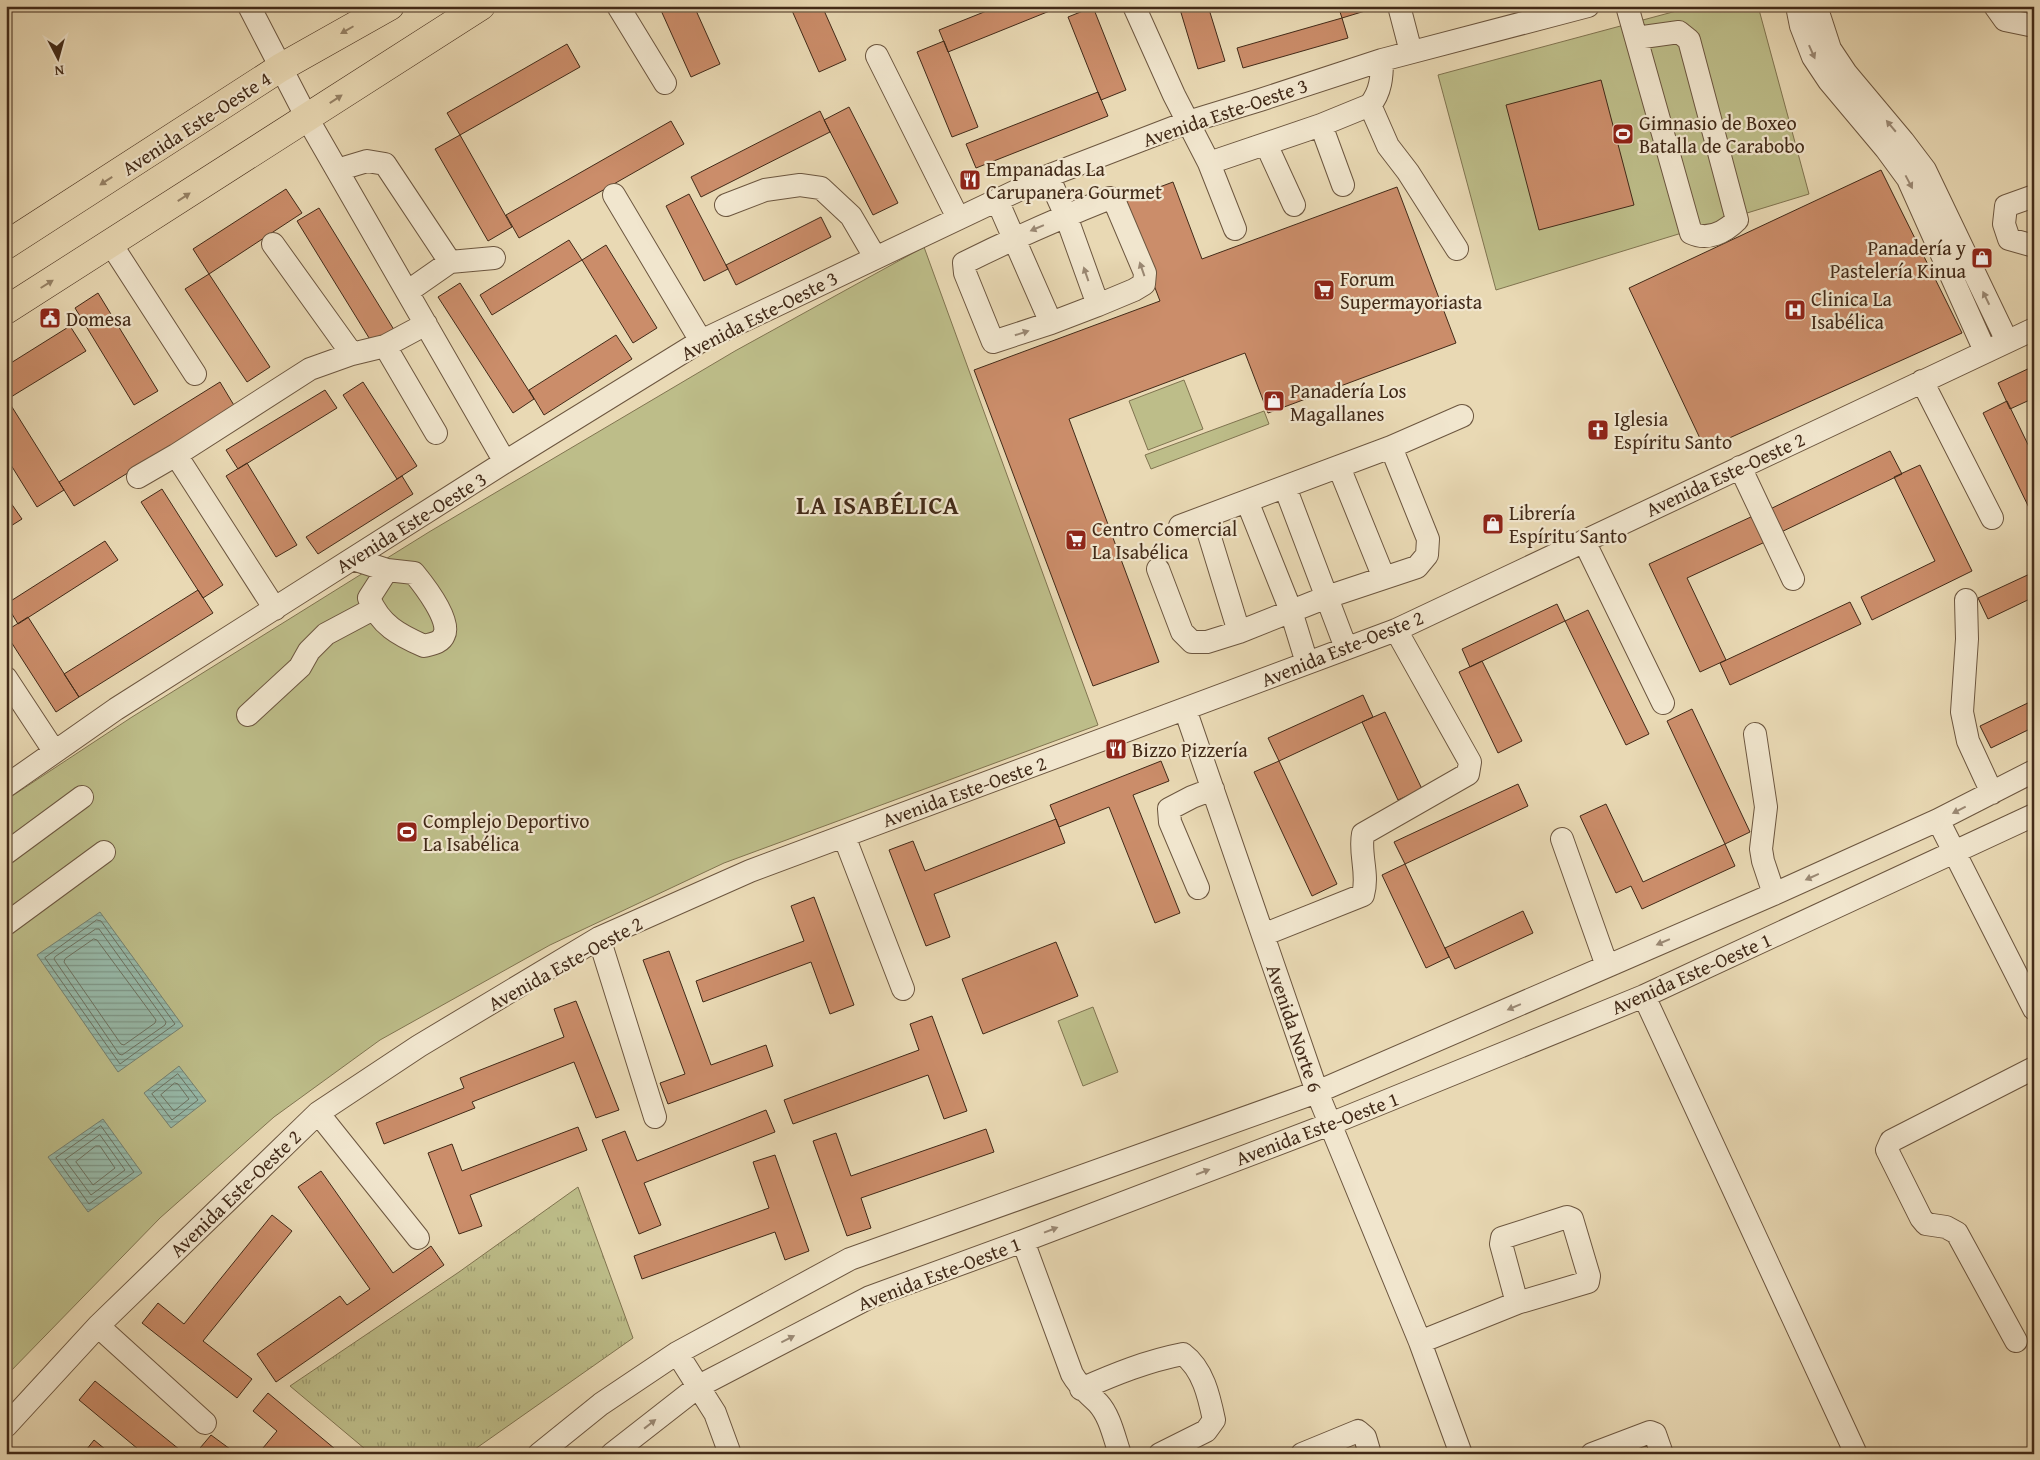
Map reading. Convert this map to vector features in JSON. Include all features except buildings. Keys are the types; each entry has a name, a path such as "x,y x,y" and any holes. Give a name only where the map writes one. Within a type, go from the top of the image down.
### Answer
{"main road":[{"name":"Avenida Este-Oeste 4","path":"7,244 280,68 390,6"},
{"path":"6,310 481,6"}],"street":[{"path":"249,6 307,118 505,462"},
{"path":"618,6 665,83"},
{"path":"1134,6 1209,164 1235,229"},
{"path":"1399,6 1411,52"},
{"name":"Avenida Este-Oeste 3","path":"6,786 116,709 505,462 701,341 1048,176 1188,122 1382,60 1588,6"},
{"path":"1627,6 1636,38 1691,233 1698,236 1710,236 1728,229 1737,220 1689,40 1679,32 1636,38"},
{"path":"1796,6 1804,34 1818,65 1908,179 1985,351"},
{"path":"1816,6 1830,49 1846,73 1925,170 2008,342"},
{"path":"1995,6 2006,20 2034,26"},
{"path":"877,56 958,218"},
{"path":"1209,164 1321,125 1370,105 1376,98 1381,80 1382,60"},
{"path":"1370,105 1388,146 1408,172 1457,250"},
{"path":"1321,125 1343,185"},
{"path":"1266,144 1294,205"},
{"path":"337,170 367,161 384,164 450,262"},
{"path":"1048,176 1066,216 1098,305"},
{"path":"726,205 765,190 800,185 821,188 851,216 875,257"},
{"path":"614,195 701,341"},
{"path":"2034,196 2006,206 2004,224 2009,239 2034,246"},
{"path":"1110,198 1114,200 1145,274 1144,284 1098,305 993,342 965,273 964,263 1014,238 1066,216 1110,198"},
{"path":"997,200 1051,323"},
{"path":"111,244 195,374"},
{"path":"273,244 352,354"},
{"path":"407,292 450,262 494,258"},
{"path":"138,477 176,455 310,369 352,354 385,346 426,324"},
{"name":"Avenida Este-Oeste 2","path":"6,1426 98,1326 318,1113 418,1046 599,938 750,871 1396,630 2034,329"},
{"path":"385,346 436,433"},
{"path":"1922,381 1992,518"},
{"path":"1180,526 1391,448 1462,416"},
{"path":"1158,569 1182,632 1192,642 1207,642 1239,632 1327,597 1417,567 1427,555 1428,539 1391,448"},
{"path":"176,455 275,609"},
{"path":"1339,467 1384,578"},
{"path":"1740,467 1793,579"},
{"path":"1285,487 1346,648"},
{"path":"1247,501 1291,611 1307,662"},
{"path":"1204,518 1239,632"},
{"path":"1584,540 1663,703"},
{"path":"353,559 387,570 414,572 438,608 446,625 445,635 438,642 424,646 397,634 373,609 369,598 387,570"},
{"path":"1966,600 1967,639 1962,712 1968,741 1992,793"},
{"path":"248,715 300,667 309,651 326,634 373,609"},
{"path":"1263,935 1363,895 1366,884 1361,844 1363,834 1468,774 1470,762 1396,630"},
{"path":"6,678 54,751"},
{"name":"Avenida Norte 6","path":"1186,709 1317,1092 1420,1342 1461,1454"},
{"path":"1755,734 1766,807 1761,849 1774,894"},
{"path":"539,1454 601,1404 677,1354 850,1260 1317,1092 1774,894 1938,820 2034,771"},
{"path":"1198,888 1170,822 1170,809 1192,797 1213,789"},
{"path":"6,853 82,797"},
{"name":"Avenida Este-Oeste 1","path":"612,1454 699,1386 870,1297 1330,1124 1644,996 2034,815"},
{"path":"1938,820 2034,1009"},
{"path":"844,836 903,989"},
{"path":"1562,840 1607,966"},
{"path":"6,924 104,852"},
{"path":"599,938 655,1116"},
{"path":"1644,996 1856,1454"},
{"path":"2016,1341 1957,1233 1946,1227 1926,1224 1921,1218 1888,1150 1891,1141 2034,1068"},
{"path":"318,1113 418,1238"},
{"path":"1023,1241 1072,1374 1081,1389 1098,1404 1106,1416 1120,1454"},
{"path":"1420,1342 1517,1303"},
{"path":"98,1326 205,1423"},
{"path":"677,1354 715,1413 730,1454"},
{"path":"1081,1389 1122,1371 1160,1359 1183,1354 1193,1362 1209,1396 1214,1420 1206,1431 1160,1454"},
{"path":"1302,1454 1358,1431 1364,1437 1370,1454"},
{"path":"1592,1454 1650,1432 1655,1434 1662,1454"}],"green space":[{"name":"Gimnasio de Boxeo Batalla de Carabobo","path":"1695,6 1758,6 1809,194 1496,290 1438,75"},
{"name":"Complejo Deportivo La Isabélica","path":"924,247 1098,725 724,863 550,945 380,1040 274,1117 160,1218 6,1376 6,800 132,717 429,532 735,351"},
{"path":"1184,380 1203,429 1148,450 1129,401"},
{"path":"1264,411 1269,424 1151,469 1145,455"},
{"path":"1093,1007 1118,1072 1083,1086 1058,1021"},
{"path":"578,1187 633,1338 468,1454 371,1454 290,1386 459,1272"}],"water":[{"path":"100,912 183,1026 118,1072 37,955"},
{"path":"179,1066 206,1101 171,1128 144,1093"},
{"path":"103,1119 142,1173 88,1212 48,1157"}],"place":[{"name":"Gimnasio de Boxeo Batalla de Carabobo","path":"1623,134"},
{"name":"Empanadas La Carupanera Gourmet","path":"970,180"},
{"name":"Panadería y Pastelería Kinua","path":"1982,258"},
{"name":"Forum Supermayoriasta","path":"1324,290"},
{"name":"Clinica La Isabélica","path":"1795,310"},
{"name":"Domesa","path":"50,318"},
{"name":"Panadería Los Magallanes","path":"1274,401"},
{"name":"Iglesia Espíritu Santo","path":"1598,430"},
{"name":"Librería Espíritu Santo","path":"1493,524"},
{"name":"Centro Comercial La Isabélica","path":"1076,540"},
{"name":"Bizzo Pizzería","path":"1116,749"},
{"name":"Complejo Deportivo La Isabélica","path":"407,832"}],"district":[{"name":"LA ISABÉLICA","path":"878,505"}]}
